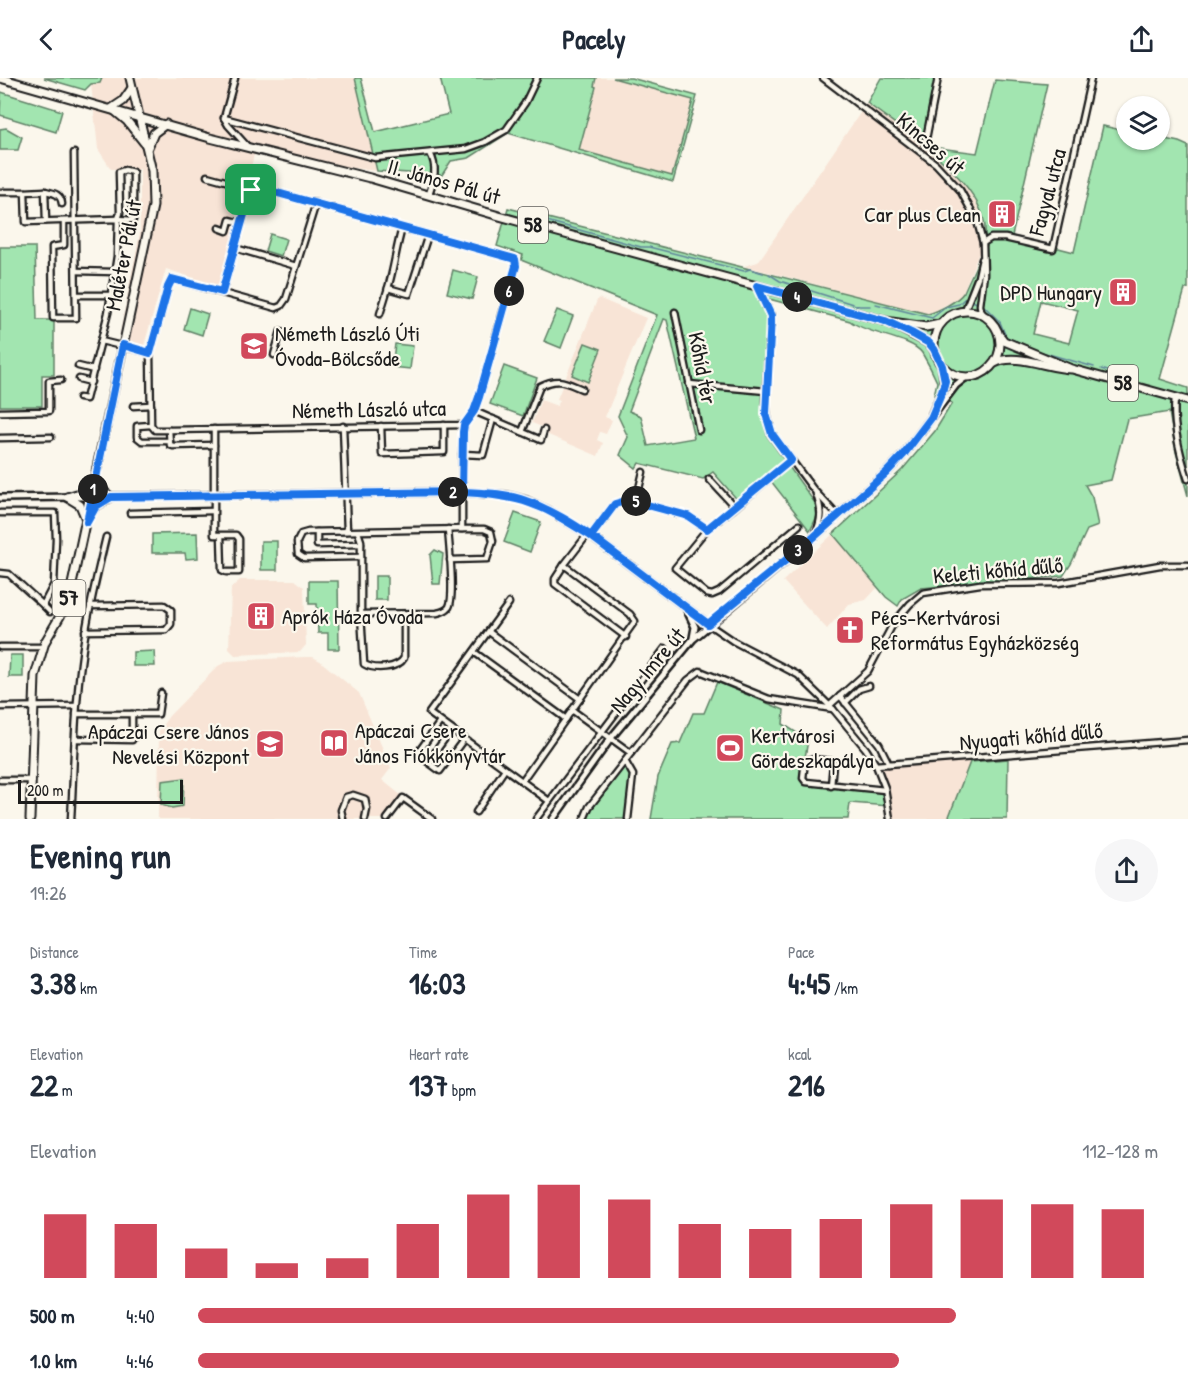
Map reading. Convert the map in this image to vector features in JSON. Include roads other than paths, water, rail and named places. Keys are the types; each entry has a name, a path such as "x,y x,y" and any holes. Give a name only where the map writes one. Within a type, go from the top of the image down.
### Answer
{"main road":[{"name":"58","path":"0,78 166,124"},
{"name":"57","path":"130,78 140,117"},
{"path":"132,88 123,101 111,108 127,121 148,148"},
{"name":"Maléter Pál út","path":"30,819 35,676 42,647 66,606 87,522 153,206 154,179 140,117"},
{"path":"148,148 154,133 166,124"},
{"name":"II. János Pál út","path":"166,124 429,194 511,219 885,321"},
{"name":"58","path":"885,321 926,327 940,324 951,314 965,310"},
{"path":"965,310 986,315"},
{"name":"58","path":"986,315 1004,341 1072,369 1188,401"},
{"name":"58","path":"885,321 929,343 934,349"},
{"path":"940,324 934,338 934,349 942,366 951,373 966,377"},
{"path":"995,363 1000,350 1000,336"},
{"name":"58","path":"966,377 982,374 995,363 1007,359 1072,369"},
{"path":"67,497 80,493 95,479 101,489 111,497 96,506 87,522"},
{"path":"67,497 80,505 87,522"}],"street":[{"path":"235,78 224,118 247,147"},
{"path":"224,118 375,158 466,149 498,136 513,123 537,78"},
{"name":"Kincses út","path":"823,78 948,175 968,202 977,221 983,243 983,256"},
{"path":"926,144 938,78"},
{"name":"Fagyal utca","path":"983,243 991,238 1005,238 1053,249 1092,78"},
{"path":"64,221 64,245 52,247 53,318 76,318 74,153"},
{"path":"429,194 435,173 435,162 430,153"},
{"path":"26,192 26,222 118,219 133,220 133,172 119,172 120,213 118,219 111,295 103,338 86,399 78,398"},
{"path":"207,176 251,189 256,187 316,203 428,235 409,294 388,288"},
{"path":"222,292 251,189"},
{"path":"0,192 45,192 58,195 62,204"},
{"path":"45,192 46,221"},
{"path":"170,441 142,441 138,437 137,426 151,425 150,353 172,279 276,308 281,306 286,299 316,203"},
{"path":"219,228 227,231 230,220 242,224"},
{"path":"380,314 402,228"},
{"name":"Németh László utca","path":"151,425 155,430 169,430 464,425 474,411 516,262 512,258 428,235"},
{"path":"235,248 296,266"},
{"path":"1053,249 1061,251"},
{"path":"965,310 978,277 983,256"},
{"path":"983,256 984,274 980,305 981,311 986,315"},
{"path":"76,271 114,272"},
{"path":"757,286 771,316 766,414 772,434 813,489 838,516"},
{"path":"76,295 111,295"},
{"name":"Kőhíd tér","path":"675,312 699,430"},
{"path":"274,356 281,331"},
{"path":"101,341 150,353"},
{"path":"78,366 94,370"},
{"path":"931,418 944,387 942,366"},
{"path":"931,418 956,385 966,377"},
{"path":"79,379 91,382"},
{"path":"0,412 49,411 48,381 61,380"},
{"path":"522,432 540,386 552,380 582,389"},
{"path":"689,384 766,391"},
{"path":"1175,398 1177,435 1188,479"},
{"path":"133,406 150,405"},
{"path":"474,411 541,440 544,430"},
{"name":"Nagy Imre út","path":"553,819 611,738 693,639 838,516 903,455 931,418"},
{"path":"462,454 483,455 493,419"},
{"path":"227,420 227,429"},
{"path":"381,426 382,454 444,452 444,425"},
{"path":"462,529 464,425"},
{"path":"343,426 347,531"},
{"path":"214,429 214,535 221,535 236,535 239,538 238,572 222,570 221,535"},
{"path":"169,430 170,444 173,446 214,445"},
{"path":"0,438 51,437"},
{"path":"791,460 707,529 675,568 707,594 712,595 800,525"},
{"path":"636,501 643,472"},
{"path":"709,479 731,503 733,509"},
{"path":"813,489 821,513 820,524 814,537"},
{"path":"0,498 462,492 507,495 525,500 548,510 589,535 733,641 798,675 831,708 866,749 876,765 885,790 890,819"},
{"path":"564,565 634,617 634,625 626,637 555,584 555,579 564,565 615,504 621,501 636,501 688,516 707,529"},
{"path":"130,513 213,511"},
{"path":"0,513 55,513 54,585 43,605"},
{"path":"361,614 445,611 452,596 448,529"},
{"path":"361,557 300,557 298,554 299,536 317,532 347,531 484,529 491,531 493,535 487,559 450,560"},
{"path":"317,532 317,545 361,544"},
{"path":"358,532 361,544 362,660 364,664 396,666 402,662 404,658 404,614"},
{"path":"71,819 76,706 85,631 106,537"},
{"path":"691,537 697,541"},
{"path":"684,544 690,549"},
{"path":"676,554 682,559"},
{"name":"Keleti kőhíd dűlő","path":"831,708 840,696 868,671 893,624 923,593 980,584 1059,583 1160,565 1188,565"},
{"path":"0,573 9,574 50,612"},
{"path":"509,603 429,713 549,801"},
{"path":"85,631 166,630 171,624 171,610 164,604 90,606"},
{"path":"684,606 694,622 693,639"},
{"path":"489,632 580,699"},
{"name":"Nagy Imre út","path":"522,781 626,637"},
{"path":"0,646 42,647"},
{"name":"Nagy Imre út","path":"536,819 664,648"},
{"path":"474,652 566,719"},
{"name":"Nagy Imre út","path":"584,819 590,807 688,680 701,670 769,699 831,708"},
{"path":"845,703 859,689 869,686"},
{"path":"76,714 158,714 161,693"},
{"path":"840,696 885,753 889,764"},
{"path":"0,707 76,706"},
{"name":"Nagy Imre út","path":"572,710 631,753"},
{"path":"75,739 132,740 132,714"},
{"path":"440,722 417,754 440,771 464,739"},
{"path":"428,762 451,730"},
{"name":"Nyugati kőhíd dűlő","path":"876,765 1188,740"},
{"path":"831,786 833,763 831,761 805,760 803,777 806,782 831,786 885,790"},
{"path":"625,761 633,775 628,819"},
{"path":"476,812 505,769"},
{"path":"0,780 31,780"},
{"path":"344,819 341,810 346,797 353,795 365,800 367,809 365,819"},
{"path":"387,819 403,798 432,819"}],"waterway":[{"path":"536,218 641,247 649,247 744,271 750,269 763,273"},
{"path":"769,274 780,281 859,306 870,306"},
{"path":"876,304 932,318 946,307 959,304 966,299"},
{"path":"972,301 977,303"},
{"path":"983,305 1000,322 1006,337 1038,351 1094,367"},
{"path":"1101,369 1132,378"}],"place":[{"name":"Car plus Clean","path":"1002,214"},
{"name":"DPD Hungary","path":"1123,292"},
{"name":"Németh László Úti Óvoda-Bölcsőde","path":"254,346"},
{"name":"Aprók Háza Óvoda","path":"261,616"},
{"name":"Pécs-Kertvárosi Református Egyházközség","path":"850,630"},
{"name":"Apáczai Csere János Fiókkönyvtár","path":"334,743"},
{"name":"Apáczai Csere János Nevelési Központ","path":"270,744"},
{"name":"Kertvárosi Gördeszkapálya","path":"730,748"}]}
